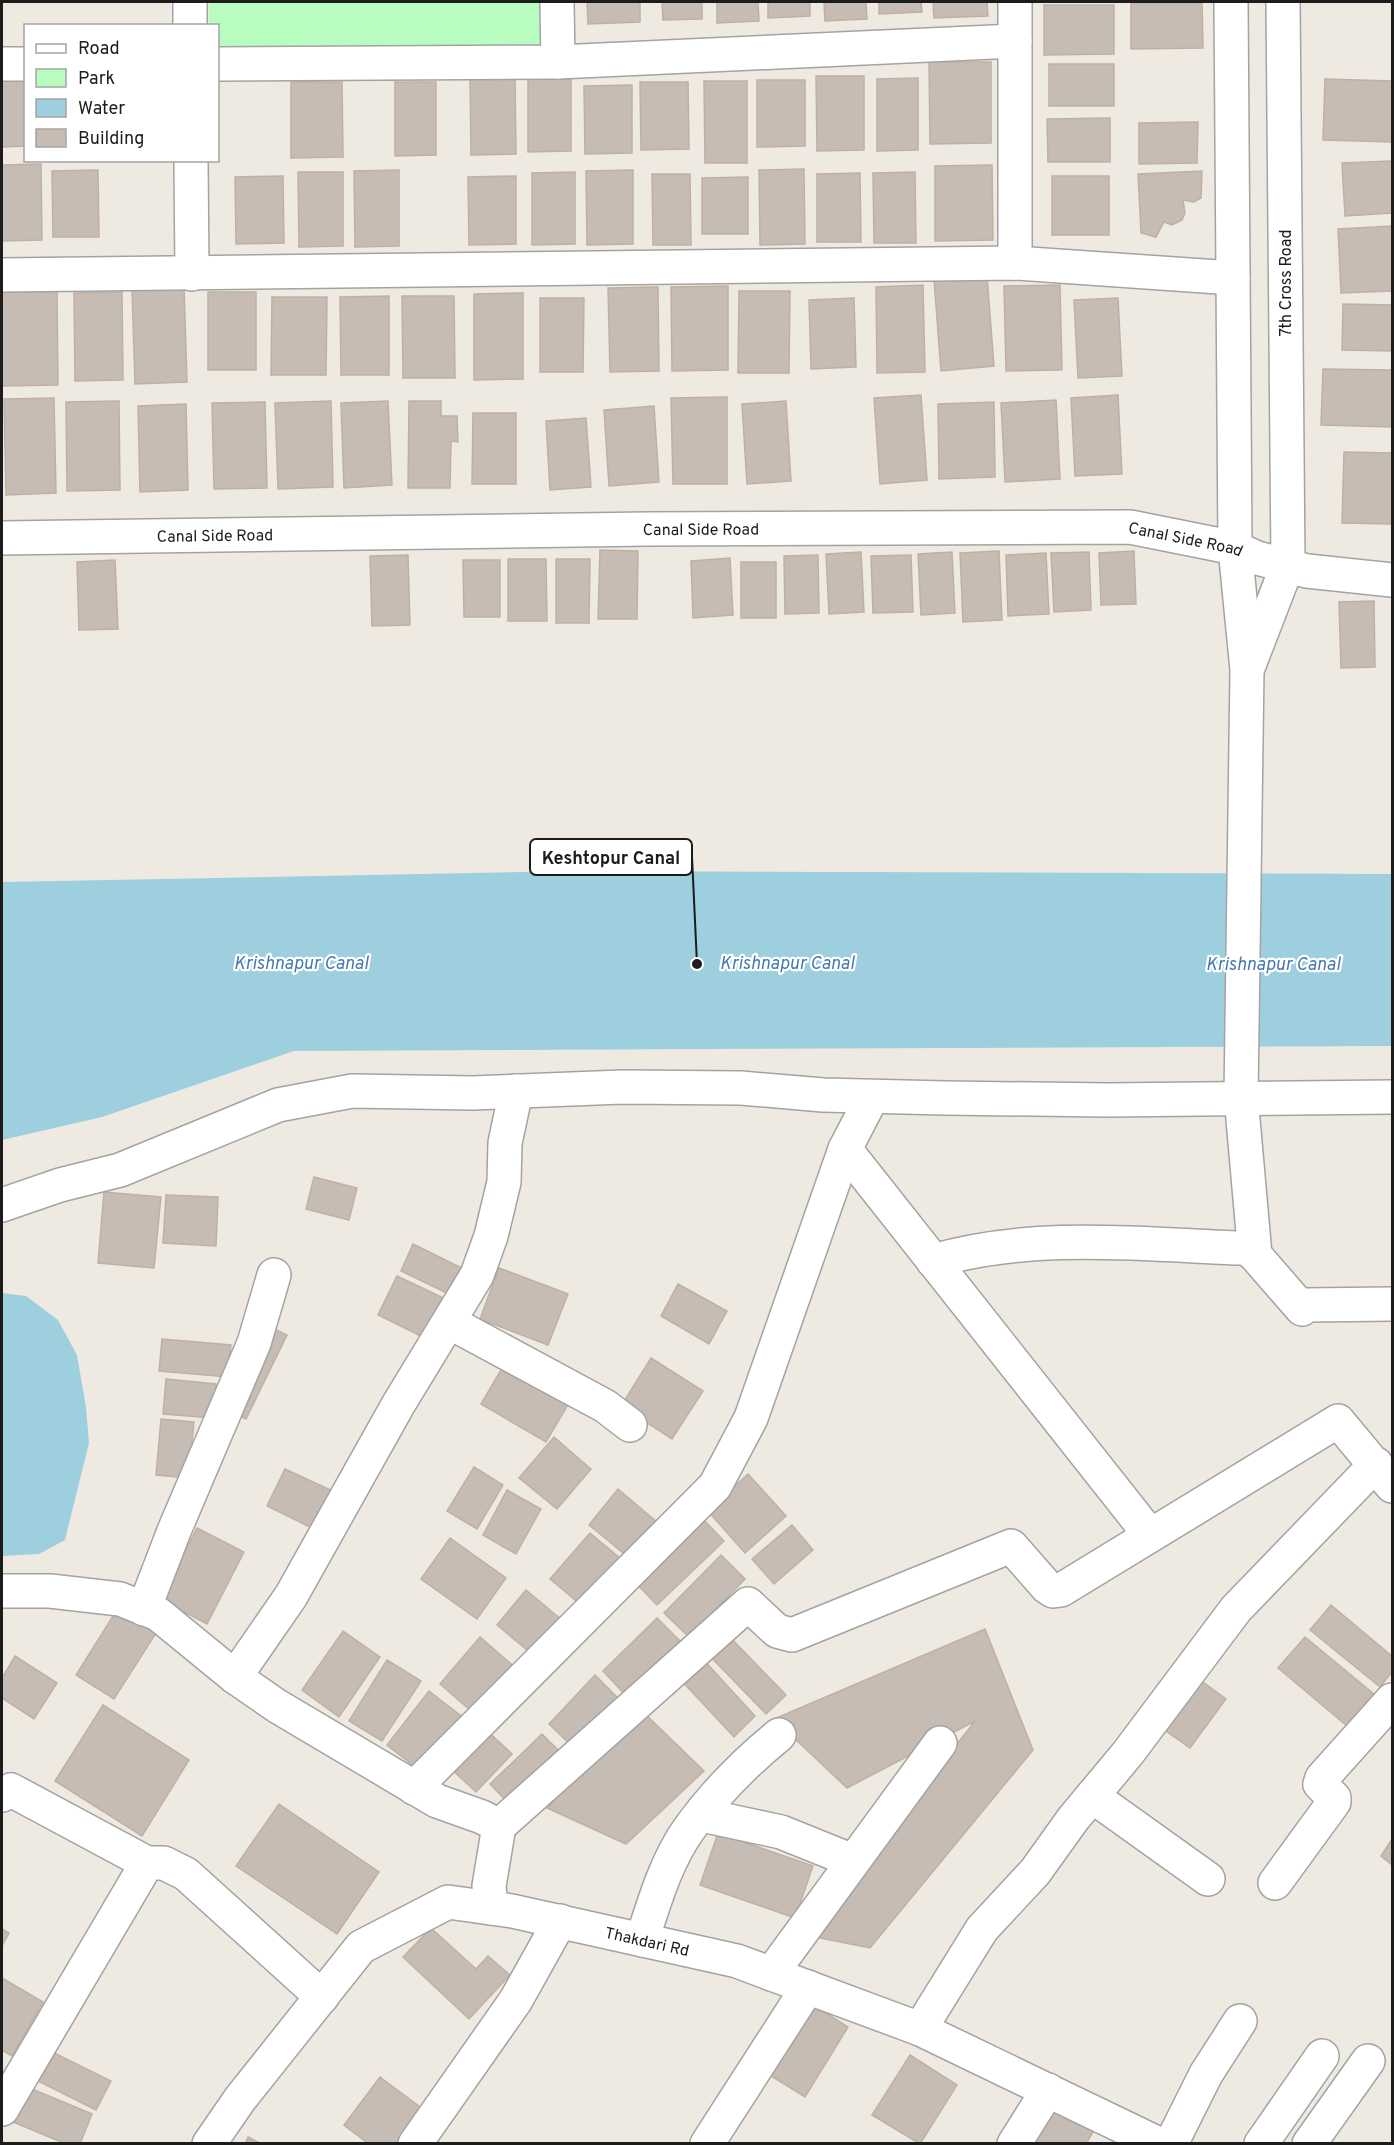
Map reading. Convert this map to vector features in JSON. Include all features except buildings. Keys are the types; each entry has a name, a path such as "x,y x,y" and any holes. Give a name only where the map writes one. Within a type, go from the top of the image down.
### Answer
{"street":[{"path":"190,2 190,24"},
{"path":"557,2 558,62"},
{"path":"1015,2 1015,264"},
{"path":"1232,2 1235,548 1246,673 1241,1097 1255,1255"},
{"name":"7th Cross Road","path":"1283,2 1287,564"},
{"path":"219,64 558,62 1016,41"},
{"path":"2,64 24,64"},
{"path":"191,162 192,274"},
{"path":"2,274 192,274 1015,264 1233,278"},
{"name":"Canal Side Road","path":"2,538 647,529 1130,527 1235,548 1257,558 1307,571 1392,580"},
{"path":"1246,673 1287,564"},
{"path":"2,1205 60,1185 120,1170 278,1105 352,1091 516,1091 622,1087 741,1088 872,1097 1108,1100 1392,1097"},
{"path":"235,1677 291,1596 398,1405 477,1275 491,1236 504,1182 505,1143 516,1091"},
{"path":"414,1788 715,1486 751,1418 845,1149 872,1097"},
{"path":"845,1149 1150,1535"},
{"path":"933,1261 969,1251 1019,1245 1099,1243 1240,1248 1248,1249 1255,1255 1302,1309 1305,1305 1392,1304"},
{"path":"144,1609 178,1520 254,1343 274,1275"},
{"path":"449,1322 604,1406 630,1425"},
{"path":"491,1908 489,1886 499,1826 743,1606 748,1604 777,1631 792,1635 1011,1546 1053,1591 1061,1590 1338,1421 1386,1475 1236,1609 1035,1872 982,1929 921,2030"},
{"path":"2,1591 50,1591 120,1599 158,1614 235,1677 277,1706 437,1801 482,1816 499,1826"},
{"path":"1275,1883 1334,1803 1334,1798 1322,1788 1322,1778 1392,1700"},
{"path":"642,1940 662,1880 689,1829 719,1792 779,1735"},
{"path":"771,1974 940,1743"},
{"path":"2,1795 11,1790 147,1863 164,1863 186,1874 322,1996"},
{"path":"1092,1796 1208,1878"},
{"path":"702,1815 781,1832 853,1861"},
{"path":"2,2109 147,1863"},
{"name":"Thakdari Rd","path":"209,2144 240,2099 361,1947 448,1902 560,1922 737,1961 921,2030 1159,2144"},
{"path":"416,2144 516,2000 560,1922"},
{"path":"707,2144 808,1987"},
{"path":"1171,2144 1206,2074 1240,2021"},
{"path":"1261,2144 1322,2056"},
{"path":"1309,2144 1368,2061"},
{"path":"1014,2144 1048,2090"}],"green space":[{"path":"209,2 543,2 544,45 219,53 219,24 209,24"}],"water":[{"name":"Krishnapur Canal","path":"580,871 1392,874 1392,1046 294,1051 102,1117 2,1140 2,882"},
{"path":"2,1293 26,1296 58,1320 77,1355 86,1407 89,1443 65,1540 39,1554 2,1556"}],"place":[{"name":"Keshtopur Canal","path":"697,964"}]}
